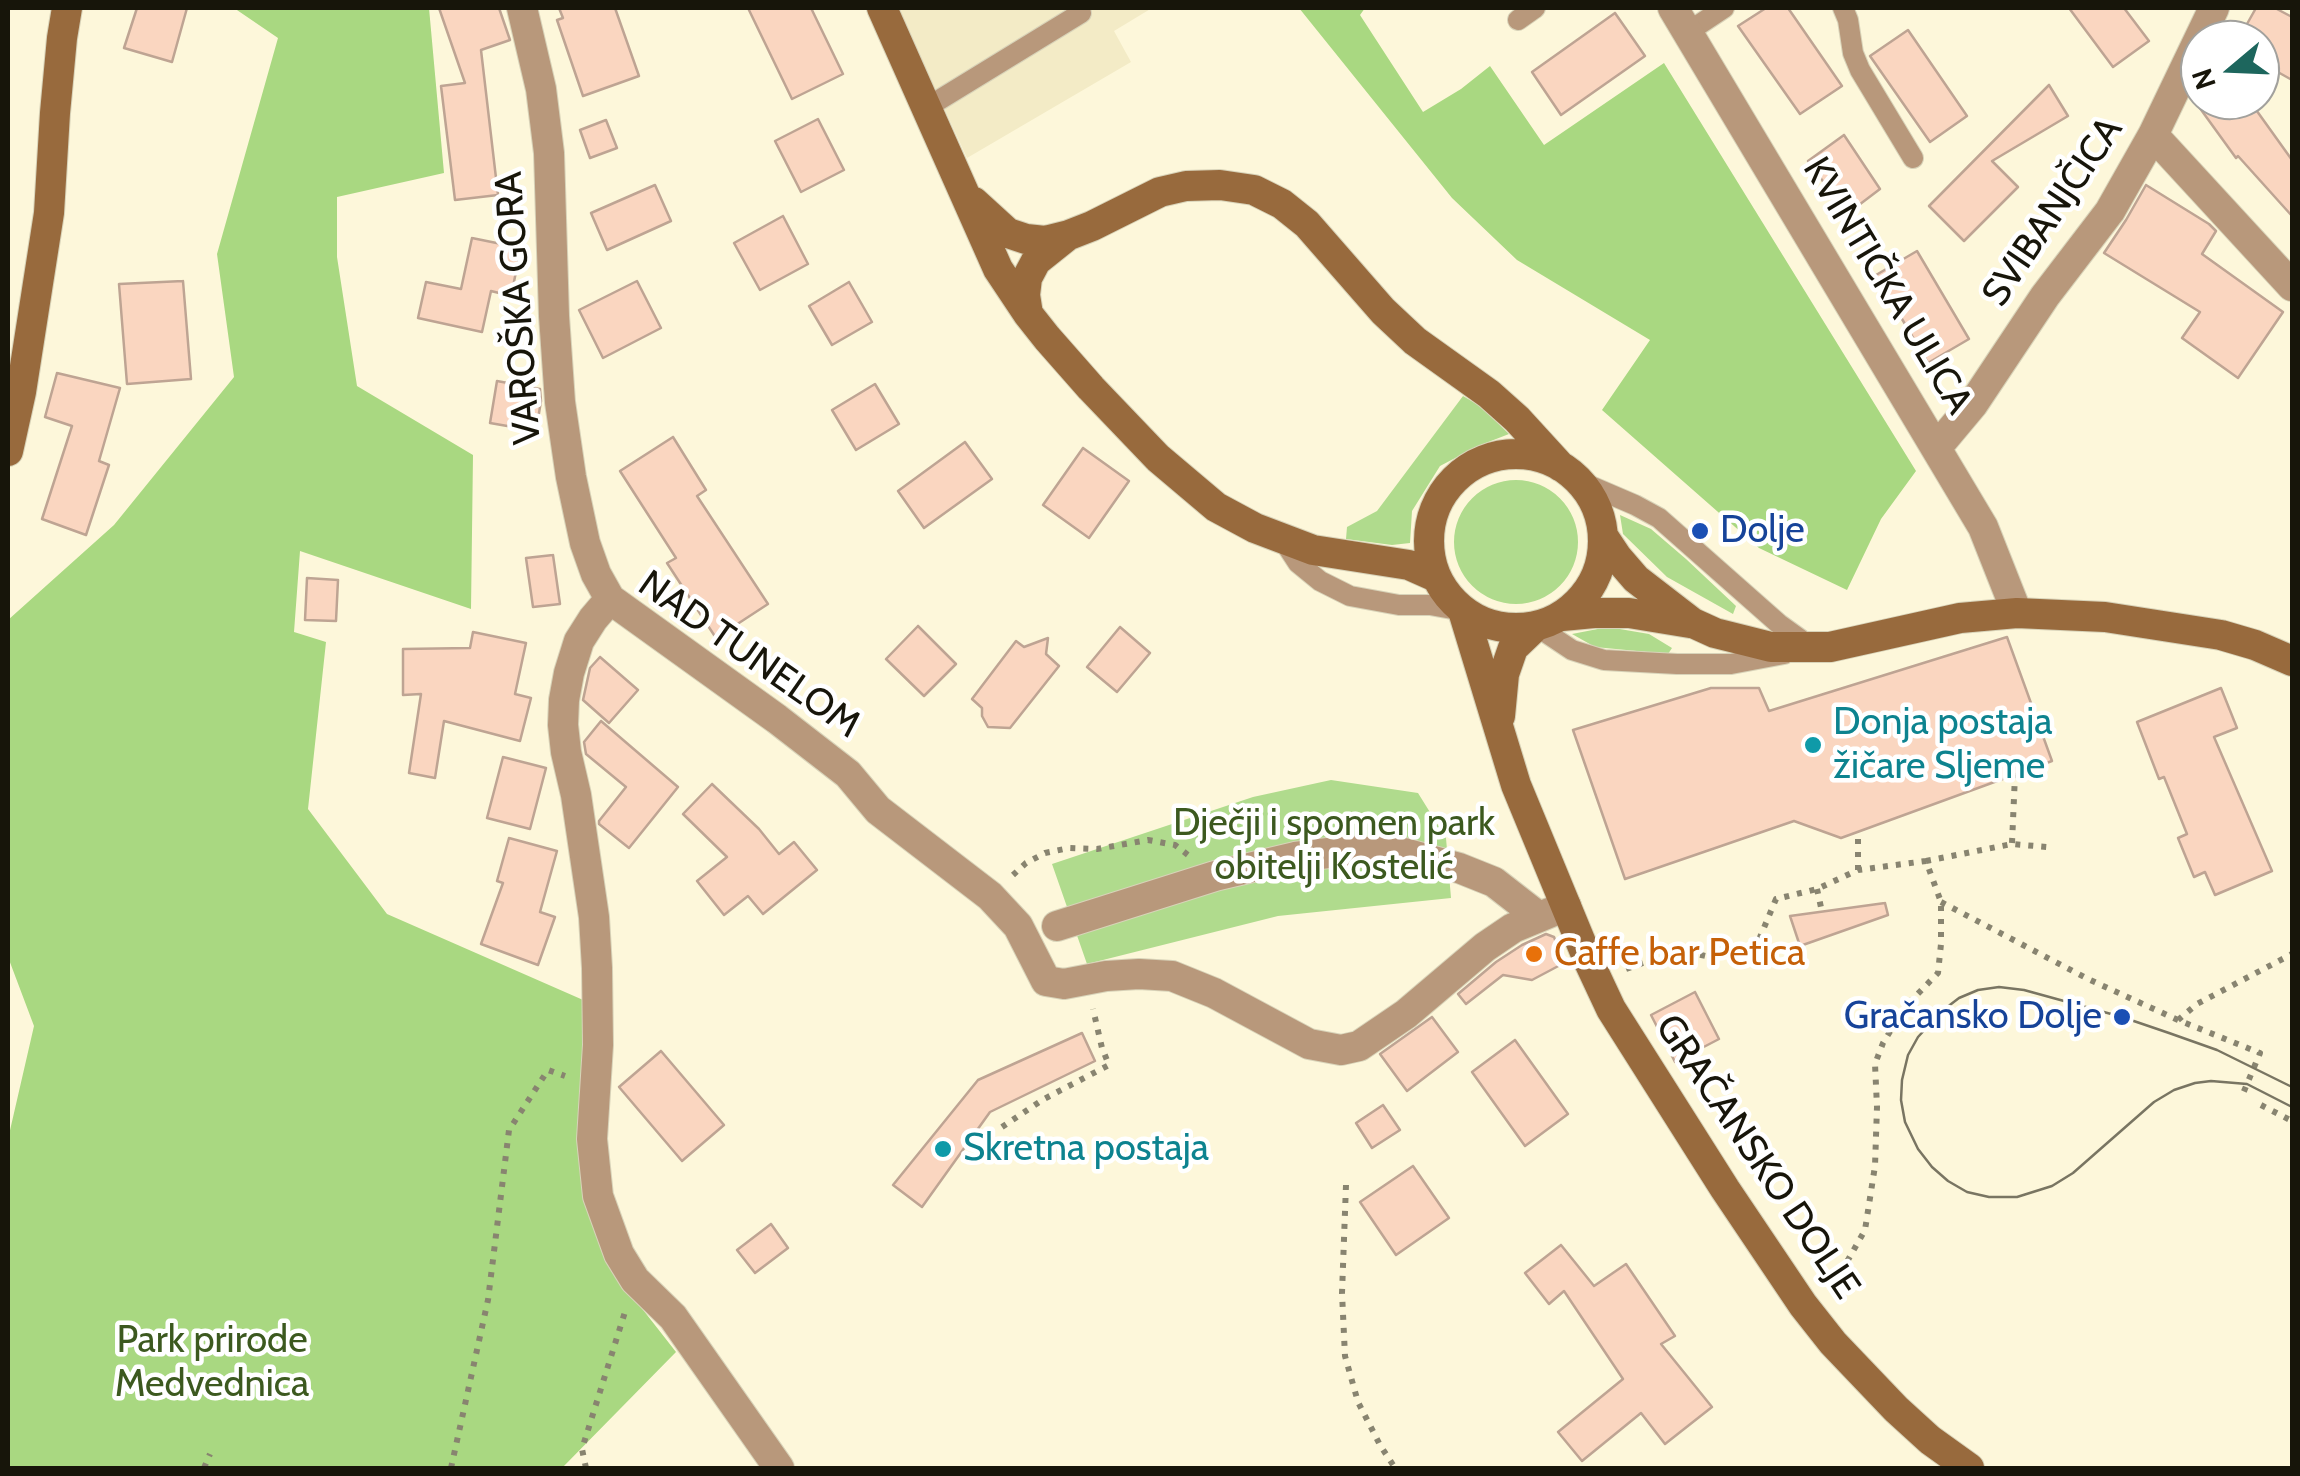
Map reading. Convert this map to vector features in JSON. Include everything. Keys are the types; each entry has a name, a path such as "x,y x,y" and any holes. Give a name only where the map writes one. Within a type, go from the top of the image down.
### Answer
{"main road":[{"path":"8,451 49,213 54,113 68,8"},
{"path":"882,8 998,269 1028,314 1091,388 1173,472 1216,507 1254,528 1313,550 1409,565 1436,577"},
{"path":"1028,314 1027,278 1036,261 1069,236 1160,192 1220,185 1254,190 1282,204 1306,224 1383,311 1415,341 1517,419 1591,497 1603,536 1599,569 1586,593 1549,621"},
{"path":"965,193 1008,233 1046,241 1069,236"},
{"path":"1570,473 1530,455 1490,457 1457,477 1439,499 1431,520 1430,557 1446,594 1463,611 1508,628 1594,612 1629,613 1693,623 1770,647 1813,648 1853,644 1960,618 2017,613 2105,617 2220,635 2292,662"},
{"path":"1603,536 1636,579 1693,623"},
{"name":"GRAČANSKO DOLJE","path":"1463,611 1553,912 1725,1189 1803,1304 1833,1343 1896,1408 1930,1440 1969,1468"},
{"name":"GRAČANSKO DOLJE","path":"1500,732 1500,698 1513,648 1549,621"}],"street":[{"name":"VAROŠKA GORA","path":"522,8 541,90 549,153 559,385 570,478 585,543 610,600"},
{"name":"SVIBANJČICA","path":"1937,447 1973,404 2044,296 2110,211 2153,136 2214,8"},
{"name":"KVINTIČKA ULICA","path":"1681,20 1984,527 2017,613"},
{"path":"2153,136 2292,286"},
{"name":"NAD TUNELOM","path":"779,1468 674,1318 635,1280 619,1254 598,1196 592,1139 598,998 594,917 563,713 579,641 610,600 806,741 848,774 878,810 990,896 1018,926 1046,981 1064,984 1106,976 1172,976 1230,1001 1309,1044 1341,1050 1359,1046 1378,1034 1513,928 1553,912"},
{"path":"1057,926 1215,876 1295,858 1345,852 1404,854 1459,868 1553,912"}],"lane":[{"path":"1681,20 1724,8"},
{"path":"1842,8 1860,70 1914,158"},
{"path":"926,108 1081,13"},
{"path":"1570,473 1659,518 1813,648"},
{"path":"1284,540 1298,563 1320,581 1350,596 1463,611"},
{"path":"1549,621 1572,650 1604,660 1731,664 1813,648"}],"path":[{"path":"2012,844 2015,775"},
{"path":"1858,832 1858,870"},
{"path":"990,896 1026,864 1045,853 1148,840 1175,844 1215,876"},
{"path":"1624,970 1679,950 1719,960 1758,942 1776,899 1817,889 1858,870 2012,844 2047,846"},
{"path":"1803,1304 1848,1260 1864,1230 1875,1166 1875,1064 1905,1007 1938,973 1942,902 1926,861"},
{"path":"1817,889 1822,912"},
{"path":"1942,902 2088,979 2260,1053 2242,1096"},
{"path":"2178,1020 2198,1004 2292,954"},
{"path":"1002,1127 1044,1099 1110,1065 1102,1048"},
{"path":"450,1468 488,1300 509,1130 548,1070 595,1085"},
{"path":"2261,1105 2292,1120"},
{"path":"1346,1185 1342,1293 1346,1356 1358,1402 1396,1468"},
{"path":"586,1468 582,1449 635,1280"},
{"path":"204,1468 210,1454"}],"shaded area":[{"path":"895,8 1152,8 1114,31 1131,62 967,158"}],"green space":[{"name":"Park prirode Medvednica","path":"234,8 429,8 444,173 337,197 337,257 357,386 473,455 471,609 300,551 294,632 326,642 308,809 387,914 590,1003 580,1159 608,1265 676,1352 562,1468 8,1468 8,1139 34,1026 8,957 8,620 114,525 234,377 217,254 278,38"},
{"path":"1299,8 1365,8 1360,15 1423,112 1490,66 1544,145 1664,63 1916,471 1881,519 1847,590 1759,548 1602,410 1650,340 1517,260 1452,198"},
{"path":"1463,396 1480,406 1509,434 1440,466 1412,511 1410,543 1392,545 1346,539 1347,527 1377,511"},
{"path":"1516,480 1540,485 1559,499 1573,518 1578,542 1573,566 1559,585 1540,599 1516,604 1492,599 1473,585 1459,566 1454,542 1459,518 1473,499 1492,485"},
{"path":"1620,515 1651,529 1686,559 1736,606 1733,614 1667,577 1623,534"},
{"path":"1608,627 1649,634 1672,648 1668,654 1595,647 1572,634"},
{"name":"Dječji i spomen park obitelji Kostelić","path":"1331,780 1418,793 1446,838 1451,898 1278,916 1087,964 1052,864 1253,797"}],"building":[{"path":"137,8 187,8 172,62 124,48"},
{"path":"439,8 499,8 510,40 481,50 498,195 455,200 441,86 465,83"},
{"path":"559,8 615,8 639,76 583,96 557,20 563,18"},
{"path":"748,8 811,8 843,74 792,99"},
{"path":"1766,8 1788,8 1842,86 1800,114 1738,26"},
{"path":"2069,8 2124,8 2149,41 2113,67"},
{"path":"2256,8 2275,8 2292,17 2292,80 2280,73 2280,20 2249,20"},
{"path":"1615,13 1645,56 1561,115 1532,72"},
{"path":"1908,30 1967,116 1930,142 1870,56"},
{"path":"2049,85 2068,116 1992,161 2018,187 1964,241 1929,206"},
{"path":"818,119 844,170 801,192 775,141"},
{"path":"606,120 617,148 590,158 580,130"},
{"path":"2208,120 2263,120 2292,160 2292,216 2238,156"},
{"path":"1844,135 1880,189 1847,214 1808,161"},
{"path":"655,185 671,221 607,250 591,213"},
{"path":"2146,185 2209,224 2216,231 2202,254 2283,312 2238,378 2182,338 2200,312 2104,253"},
{"path":"783,216 808,264 760,290 734,243"},
{"path":"472,238 521,248 511,296 491,291 482,332 418,318 426,282 461,289"},
{"path":"1917,251 1969,339 1928,363 1876,275"},
{"path":"183,281 191,379 127,384 119,284"},
{"path":"637,281 661,328 603,358 579,310"},
{"path":"849,282 872,322 832,345 809,306"},
{"path":"57,373 120,388 99,461 109,465 86,535 42,519 72,426 45,417"},
{"path":"497,381 540,389 536,431 490,423"},
{"path":"875,384 899,424 856,450 832,410"},
{"path":"673,437 706,490 697,496 768,604 716,638 667,563 676,558 620,471"},
{"path":"965,442 992,479 924,528 898,491"},
{"path":"1083,448 1129,481 1089,538 1043,505"},
{"path":"553,555 560,604 533,607 526,558"},
{"path":"307,578 338,580 336,621 305,620"},
{"path":"918,626 956,664 924,696 886,659"},
{"path":"1120,627 1150,653 1117,692 1087,667"},
{"path":"473,632 526,643 515,694 531,698 520,741 444,721 435,778 409,773 421,694 403,695 403,649 470,648"},
{"name":"Donja postaja žičare Sljeme","path":"2007,637 2052,761 1841,838 1794,821 1625,879 1573,730 1711,688 1759,688 1769,711"},
{"path":"1048,638 1046,654 1059,666 1010,728 988,727 982,708 972,699 1016,641 1024,647"},
{"path":"600,657 638,690 609,723 583,700 590,668"},
{"path":"2221,688 2237,728 2214,737 2272,871 2215,895 2205,872 2194,877 2178,838 2187,834 2164,777 2159,779 2137,722"},
{"path":"601,721 678,787 629,848 599,824 626,787 586,754 584,742"},
{"path":"503,757 546,768 530,829 487,818"},
{"path":"712,784 779,854 794,842 817,870 763,914 748,896 724,915 697,881 727,857 683,814"},
{"path":"509,838 557,851 540,912 555,917 538,965 481,944 503,883 497,881"},
{"path":"1885,903 1888,915 1800,946 1790,916"},
{"path":"1546,934 1554,937 1564,963 1532,980 1503,975 1466,1004 1458,994 1496,962"},
{"path":"1695,992 1719,1039 1675,1062 1651,1015"},
{"path":"1432,1017 1458,1052 1407,1091 1380,1054"},
{"name":"Skretna postaja","path":"1082,1033 1095,1061 990,1112 922,1207 893,1185 978,1080"},
{"path":"1515,1040 1568,1114 1525,1146 1472,1072"},
{"path":"661,1051 724,1125 682,1161 619,1087"},
{"path":"1383,1105 1400,1130 1372,1148 1356,1123"},
{"path":"1413,1166 1449,1218 1396,1255 1360,1202"},
{"path":"771,1224 788,1248 755,1273 737,1250"},
{"path":"1561,1245 1594,1286 1626,1264 1675,1336 1661,1344 1712,1407 1665,1444 1641,1413 1582,1461 1558,1432 1623,1379 1564,1291 1549,1304 1525,1273"}],"tram line":[{"path":"2292,1087 2217,1050 2169,1033 2024,990 1999,987 1959,998 1918,1037 1908,1055 1901,1100 1905,1122 1932,1167 1967,1192 1989,1197 2017,1197 2052,1186 2073,1173 2154,1102 2195,1083 2247,1084 2292,1107"}],"place":[{"name":"Dolje","path":"1700,531"},
{"name":"Donja postaja žičare Sljeme","path":"1813,745"},
{"name":"Caffe bar Petica","path":"1534,954"},
{"name":"Gračansko Dolje","path":"2122,1017"},
{"name":"Skretna postaja","path":"943,1149"}]}
